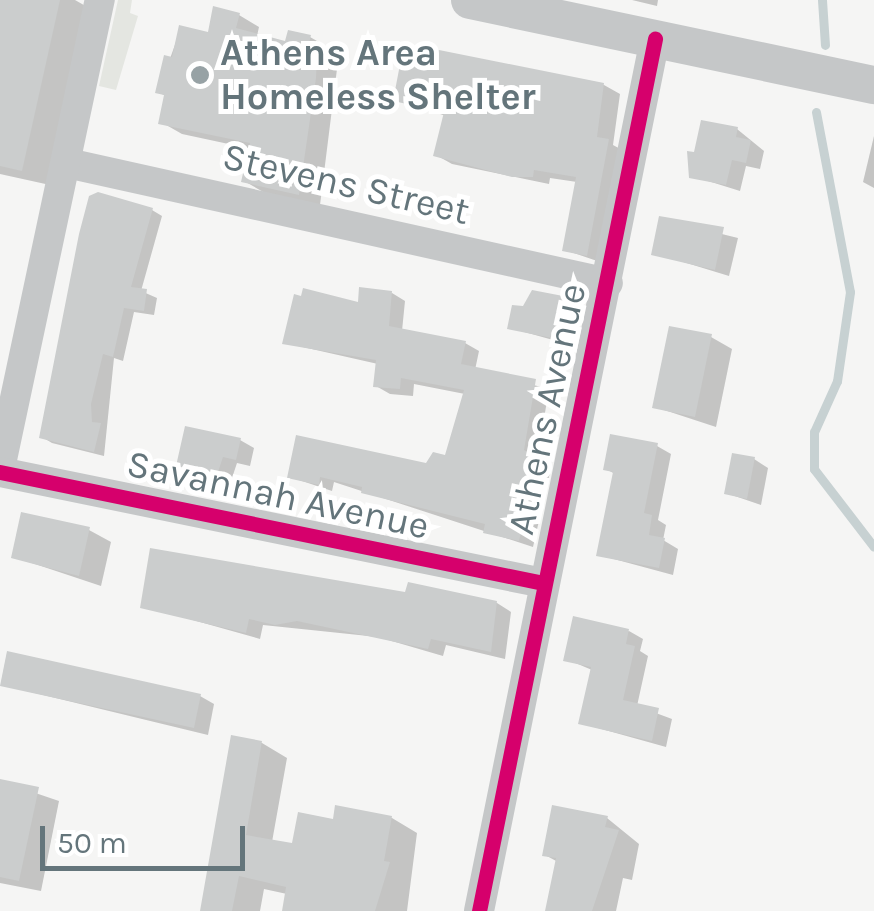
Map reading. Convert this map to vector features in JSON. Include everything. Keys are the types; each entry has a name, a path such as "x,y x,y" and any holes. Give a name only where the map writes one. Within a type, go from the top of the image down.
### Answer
{"street":[{"path":"0,470 100,0"},
{"path":"470,0 516,4 655,39 874,85"},
{"name":"Athens Avenue","path":"479,911 655,39"},
{"name":"Stevens Street","path":"66,162 608,283"},
{"name":"Savannah Avenue","path":"0,470 544,582"}],"shaded area":[{"path":"118,0 132,0 130,13 138,16 116,90 99,86"}],"building":[{"path":"0,0 60,0 22,171 0,166"},
{"path":"213,6 240,13 236,28 285,41 288,30 311,35 307,52 317,55 316,78 299,195 241,182 250,143 158,124 164,95 155,93 164,55 172,57 179,25 208,32"},
{"path":"429,48 604,83 597,137 609,139 587,256 562,251 576,177 534,170 533,177 512,177 433,156 444,112 393,101 402,54 425,59"},
{"path":"701,120 738,127 736,137 751,140 746,163 732,160 726,185 689,178 687,151 694,152"},
{"path":"98,192 153,208 131,287 147,289 144,311 124,308 113,357 103,354 91,404 92,422 101,423 94,452 39,438 79,234 89,196"},
{"path":"659,216 724,227 715,270 651,255"},
{"path":"359,287 392,291 389,326 466,341 461,364 536,379 524,450 538,458 519,541 483,533 485,524 361,493 362,487 320,477 319,485 287,478 296,435 426,463 433,452 445,455 464,390 401,378 400,389 373,387 376,360 282,344 294,294 301,296 303,288 358,302"},
{"path":"532,290 563,296 557,339 507,329 512,305 523,306"},
{"path":"669,326 712,334 695,417 652,408"},
{"path":"185,426 241,438 236,460 223,457 214,484 184,478 186,468 176,466"},
{"path":"610,434 658,443 644,513 652,515 649,535 665,538 659,568 596,556 613,472 603,470"},
{"path":"732,453 755,457 747,499 724,494"},
{"path":"21,512 90,527 79,576 11,558"},
{"path":"150,548 405,592 408,582 497,601 491,652 431,639 428,649 297,621 275,625 249,619 246,633 140,608"},
{"path":"573,616 629,629 626,644 635,646 623,700 659,708 652,741 578,724 591,667 563,661"},
{"path":"7,651 201,694 194,728 0,686"},
{"path":"231,735 262,741 246,835 292,843 298,812 333,819 335,805 392,816 384,861 390,862 375,911 282,911 286,887 239,876 232,911 200,911"},
{"path":"0,779 39,787 19,881 0,877"},
{"path":"552,805 608,816 605,827 619,830 592,911 545,911 556,858 542,856"}],"waterway":[{"path":"822,0 825,45"},
{"path":"816,112 850,292 837,381 814,432 814,469 874,547"}],"cycle path":[{"path":"479,911 655,39"},
{"path":"0,472 543,583"}],"place":[{"name":"Athens Area Homeless Shelter","path":"200,75"}]}
